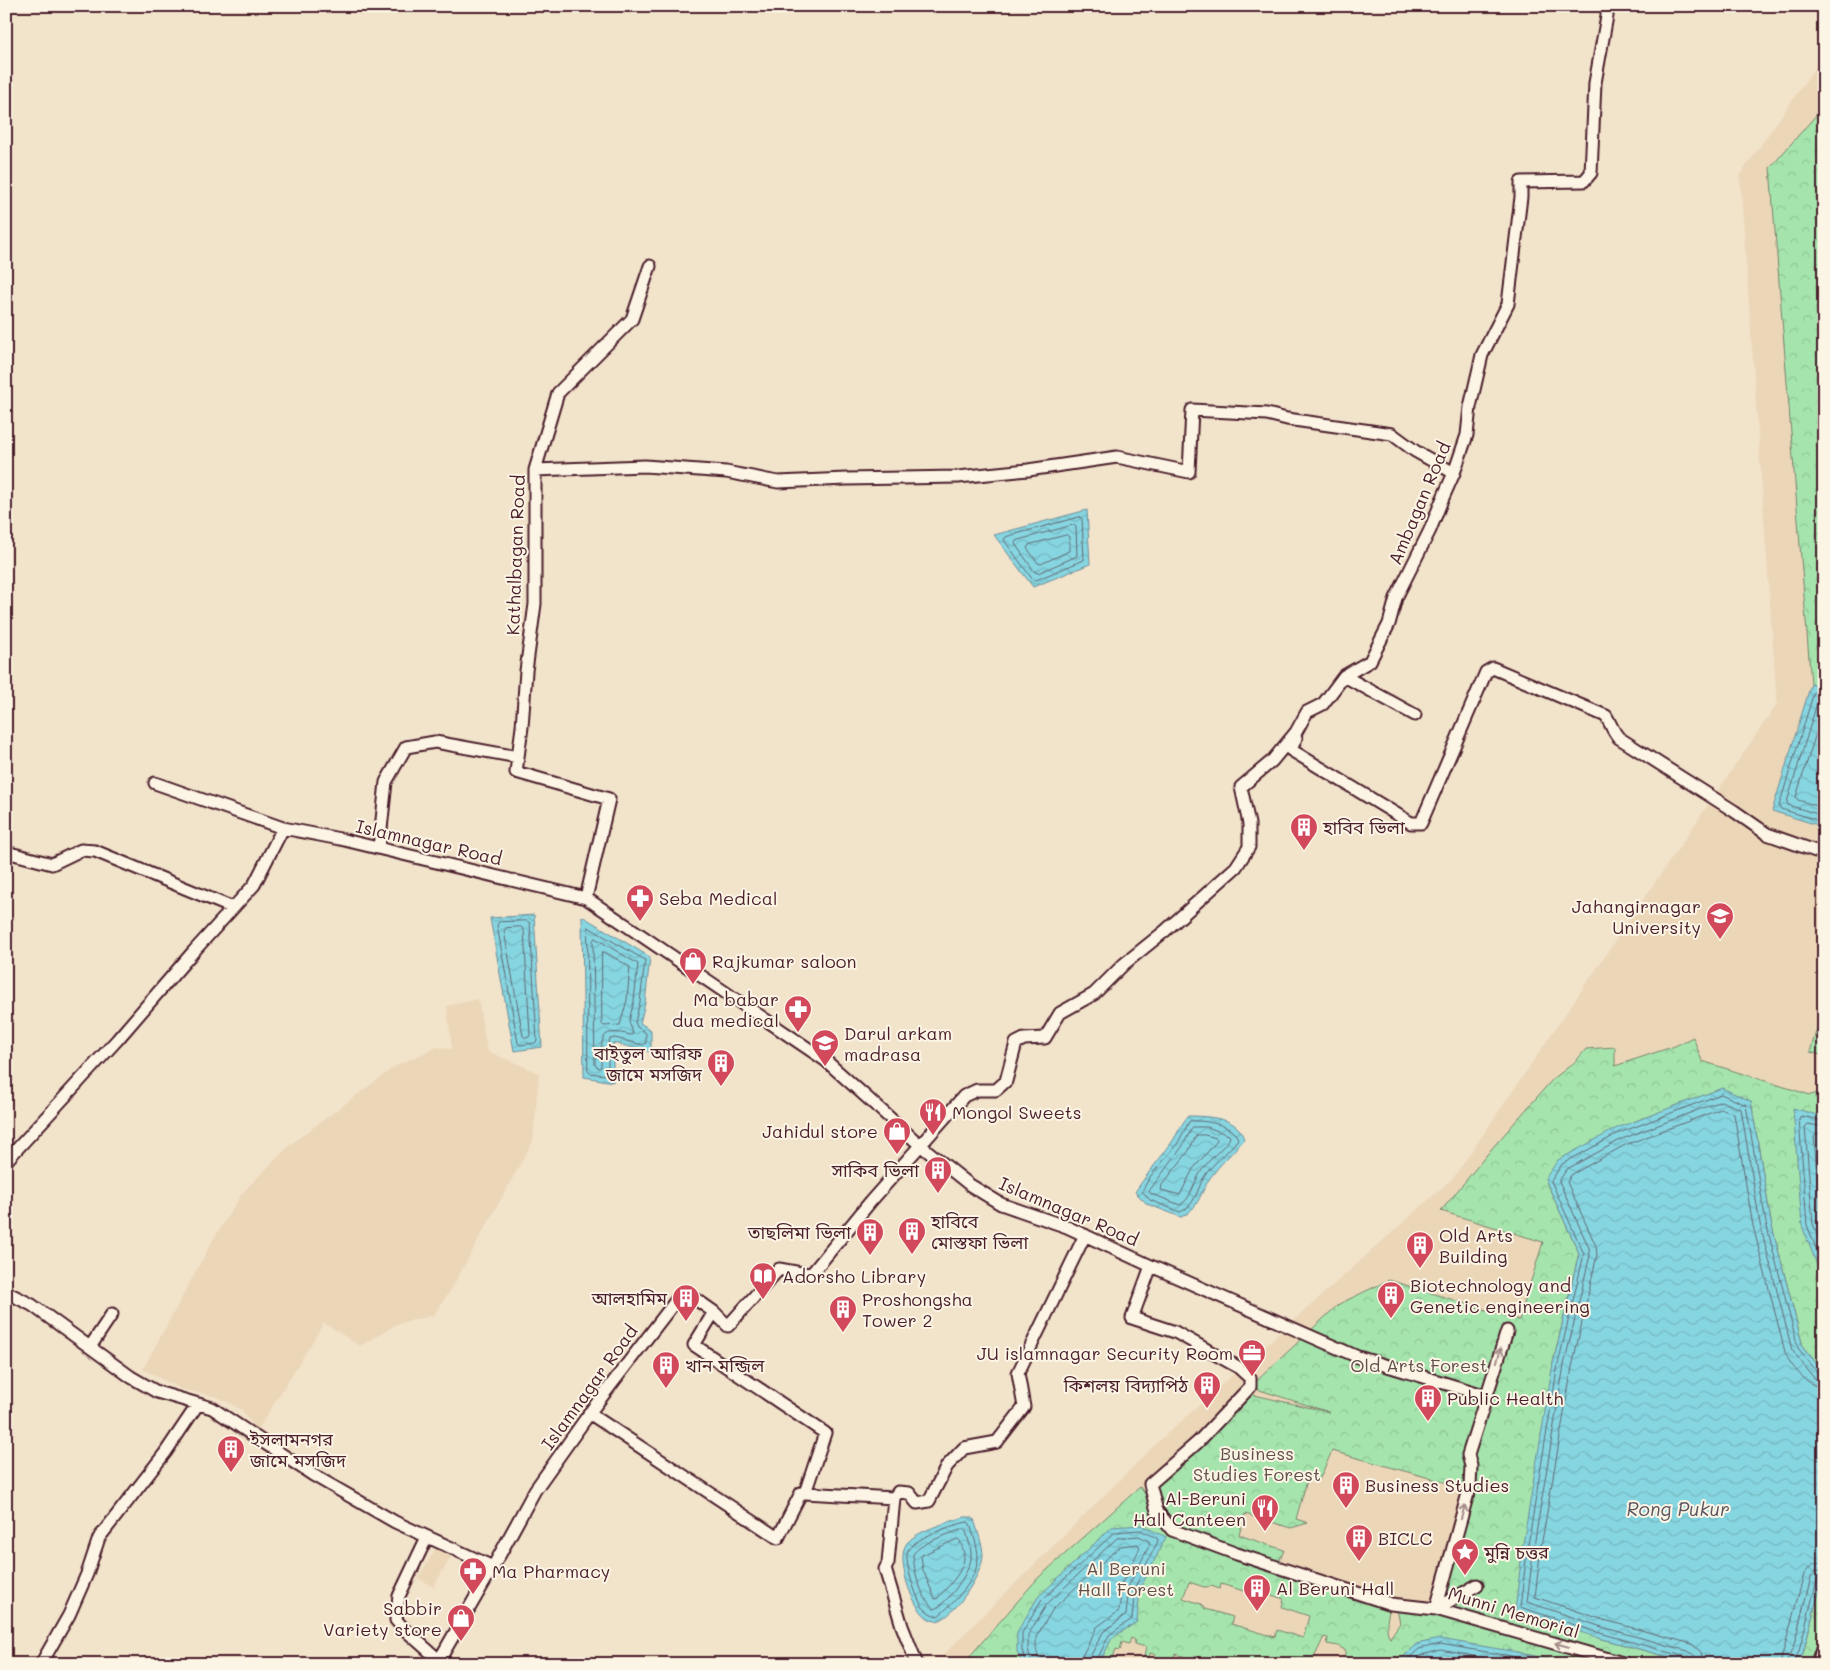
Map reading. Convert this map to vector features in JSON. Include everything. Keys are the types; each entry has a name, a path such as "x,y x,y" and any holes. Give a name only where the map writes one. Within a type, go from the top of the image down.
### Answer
{"street":[{"name":"Ambagan Road","path":"1236,867 1249,848 1249,824 1241,788 1272,762 1302,722 1307,712 1323,704 1344,676 1370,661 1389,624 1396,598 1430,530 1454,473 1467,435 1470,407 1482,355 1508,304 1520,207 1521,182 1584,181 1591,173 1595,83 1607,16 1607,6"},
{"name":"Kathalbagan Road","path":"518,758 526,671 535,604 535,470 558,393 632,319 650,266"},
{"path":"535,470 645,466 726,472 778,482 958,477 1028,470 1117,457 1190,472 1192,410 1267,414 1288,419 1392,434 1415,451 1454,473"},
{"path":"1302,722 1291,750 1411,823 1421,823 1486,672 1493,668 1606,716 1614,733 1620,738 1767,834 1824,854"},
{"path":"1344,676 1415,716"},
{"path":"379,848 386,782 406,747 434,742 518,758 516,772 610,798 586,898"},
{"name":"Islamnagar Road","path":"155,783 283,828 379,848 586,898 825,1060 920,1145 970,1185 1001,1204 1084,1235 1151,1266 1132,1318 1175,1332 1238,1367 1250,1378 1250,1387 1198,1442 1150,1484 1157,1510 1172,1530 1237,1554 1391,1604 1436,1609"},
{"path":"6,1161 117,1040 254,885 283,828"},
{"path":"6,852 52,864 81,850 95,850 233,908"},
{"name":"Islamnagar Road","path":"438,1662 535,1490 589,1413 681,1294 687,1293 714,1312 728,1326 779,1269 807,1274 813,1272 964,1096 977,1090 996,1090 1006,1081 1016,1043 1024,1039 1045,1038 1060,1013 1094,994 1124,964 1236,867"},
{"path":"916,1664 902,1626 885,1569 888,1562 894,1498 898,1492 909,1493 918,1503 929,1501 947,1466 964,1448 997,1442 1024,1407 1018,1374 1084,1235"},
{"path":"1151,1266 1358,1357 1486,1396"},
{"path":"6,1292 32,1305 131,1377 157,1392 212,1408 313,1475 395,1522 493,1567"},
{"path":"714,1312 694,1345 826,1433 805,1493"},
{"path":"90,1347 112,1314"},
{"name":"Munni Memorial","path":"1507,1331 1468,1456 1470,1486 1436,1609 1626,1664"},
{"path":"41,1664 69,1615 87,1574 99,1538 165,1453 198,1404"},
{"path":"589,1413 778,1538 800,1494 894,1498"},
{"path":"427,1537 399,1596 396,1620 438,1662"},
{"path":"1436,1609 1477,1586"},
{"path":"1820,1664 1824,1650"}],"shaded area":[{"name":"Jahangirnagar University","path":"1824,55 1824,1664 934,1664 1158,1442 1454,1177 1777,704 1740,175"},
{"path":"478,999 487,1051 539,1073 533,1141 453,1286 434,1315 397,1324 360,1346 324,1323 257,1431 242,1410 218,1397 181,1389 143,1369 214,1238 243,1192 291,1144 396,1066 437,1047 452,1049 447,1006"},
{"path":"436,1548 451,1557 433,1587 418,1578"}],"green space":[{"path":"1824,106 1824,688 1811,684 1770,168"},
{"path":"1824,1004 1824,1056 1810,1052"},
{"path":"1693,1037 1702,1061 1810,1095 1824,1092 1824,1372 1803,1347 1771,1222 1751,1101 1545,1179 1579,1253 1553,1363 1599,1638 1693,1664 1568,1664 1517,1652 1398,1661 1396,1664 1343,1664 1345,1661 1345,1650 1338,1646 1327,1644 1328,1638 1324,1637 1311,1664 1189,1664 1181,1662 1183,1656 1175,1654 1173,1664 1155,1660 1156,1655 1150,1653 1149,1659 1144,1657 1146,1647 1134,1644 1135,1640 1131,1638 1129,1644 1122,1642 1120,1650 1116,1649 1112,1661 1116,1664 971,1664 969,1657 1038,1578 1140,1487 1156,1509 1150,1484 1250,1394 1329,1412 1250,1387 1339,1304 1389,1280 1519,1320 1543,1242 1441,1211 1494,1146 1552,1080 1576,1061 1586,1049 1615,1047 1615,1066 1675,1046","holes":["1332,1451 1462,1487 1470,1486 1436,1609 1396,1605 1400,1623 1390,1638 1387,1626 1391,1604 1277,1567 1284,1550 1239,1535 1245,1514 1291,1528 1308,1523 1296,1519 1308,1477 1319,1480","1189,1582 1207,1588 1211,1586 1220,1589 1221,1584 1247,1592 1249,1588 1284,1599 1282,1607 1309,1616 1303,1638 1277,1630 1275,1637 1231,1624 1233,1617 1205,1609 1201,1604 1183,1598"]},
{"path":"1824,1572 1824,1639 1816,1664 1797,1664 1803,1653"}],"water":[{"path":"1087,510 1090,564 1033,587 994,535"},
{"path":"1811,684 1824,688 1824,827 1772,811"},
{"path":"534,915 542,1047 514,1051 490,918"},
{"path":"582,916 650,957 645,1003 640,1023 651,1030 651,1052 613,1043 613,1082 584,1077"},
{"name":"Rong Pukur","path":"1722,1088 1751,1101 1771,1222 1803,1347 1824,1372 1824,1572 1803,1653 1797,1664 1693,1664 1599,1638 1515,1611 1523,1544 1553,1363 1579,1253 1545,1179 1558,1160 1617,1128"},
{"path":"1793,1108 1824,1117 1824,1283 1802,1226"},
{"path":"1188,1116 1215,1118 1229,1122 1240,1130 1244,1140 1210,1178 1192,1210 1181,1217 1147,1204 1135,1192 1172,1142"},
{"path":"965,1517 974,1519 982,1547 982,1563 972,1584 958,1605 950,1614 935,1621 927,1618 913,1599 905,1574 904,1551 907,1543 918,1534"},
{"path":"1141,1525 1166,1537 1140,1589 1137,1622 1112,1638 1099,1664 1022,1664 1017,1651 1017,1632 1038,1597 1112,1527"},
{"path":"1440,1639 1517,1652 1568,1664 1396,1664 1416,1644"}],"place":[{"name":"হাবিব ভিলা","path":"1304,851"},
{"name":"Seba Medical","path":"640,922"},
{"name":"Jahangirnagar University","path":"1720,940"},
{"name":"Rajkumar saloon","path":"693,985"},
{"name":"Ma babar dua medical","path":"798,1033"},
{"name":"Darul arkam madrasa","path":"825,1067"},
{"name":"বাইতুল আরিফ জামে মসজিদ","path":"721,1087"},
{"name":"Mongol Sweets","path":"933,1136"},
{"name":"Jahidul store","path":"897,1155"},
{"name":"সাকিব ভিলা","path":"938,1194"},
{"name":"হাবিবে মোস্তফা ভিলা","path":"912,1255"},
{"name":"তাছলিমা ভিলা","path":"870,1256"},
{"name":"Old Arts Building","path":"1420,1269"},
{"name":"Adorsho Library","path":"763,1300"},
{"name":"Biotechnology and Genetic engineering","path":"1391,1319"},
{"name":"আলহামিম","path":"686,1322"},
{"name":"Proshongsha Tower 2","path":"843,1333"},
{"name":"JU islamnagar Security Room","path":"1252,1377"},
{"name":"খান মন্জিল","path":"666,1389"},
{"name":"কিশলয় বিদ্যাপিঠ","path":"1207,1409"},
{"name":"Public Health","path":"1428,1422"},
{"name":"ইসলামনগর জামে মসজিদ","path":"231,1473"},
{"name":"Business Studies","path":"1346,1509"},
{"name":"Al-Beruni Hall Canteen","path":"1265,1532"},
{"name":"BICLC","path":"1359,1562"},
{"name":"মুন্নি চত্তর","path":"1465,1576"},
{"name":"Ma Pharmacy","path":"473,1595"},
{"name":"Al Beruni Hall","path":"1257,1612"},
{"name":"Sabbir Variety store","path":"461,1642"}],"park label":[{"name":"Old Arts Forest","path":"1419,1365"},
{"name":"Business Studies Forest","path":"1257,1464"},
{"name":"Al Beruni Hall Forest","path":"1126,1578"}]}
